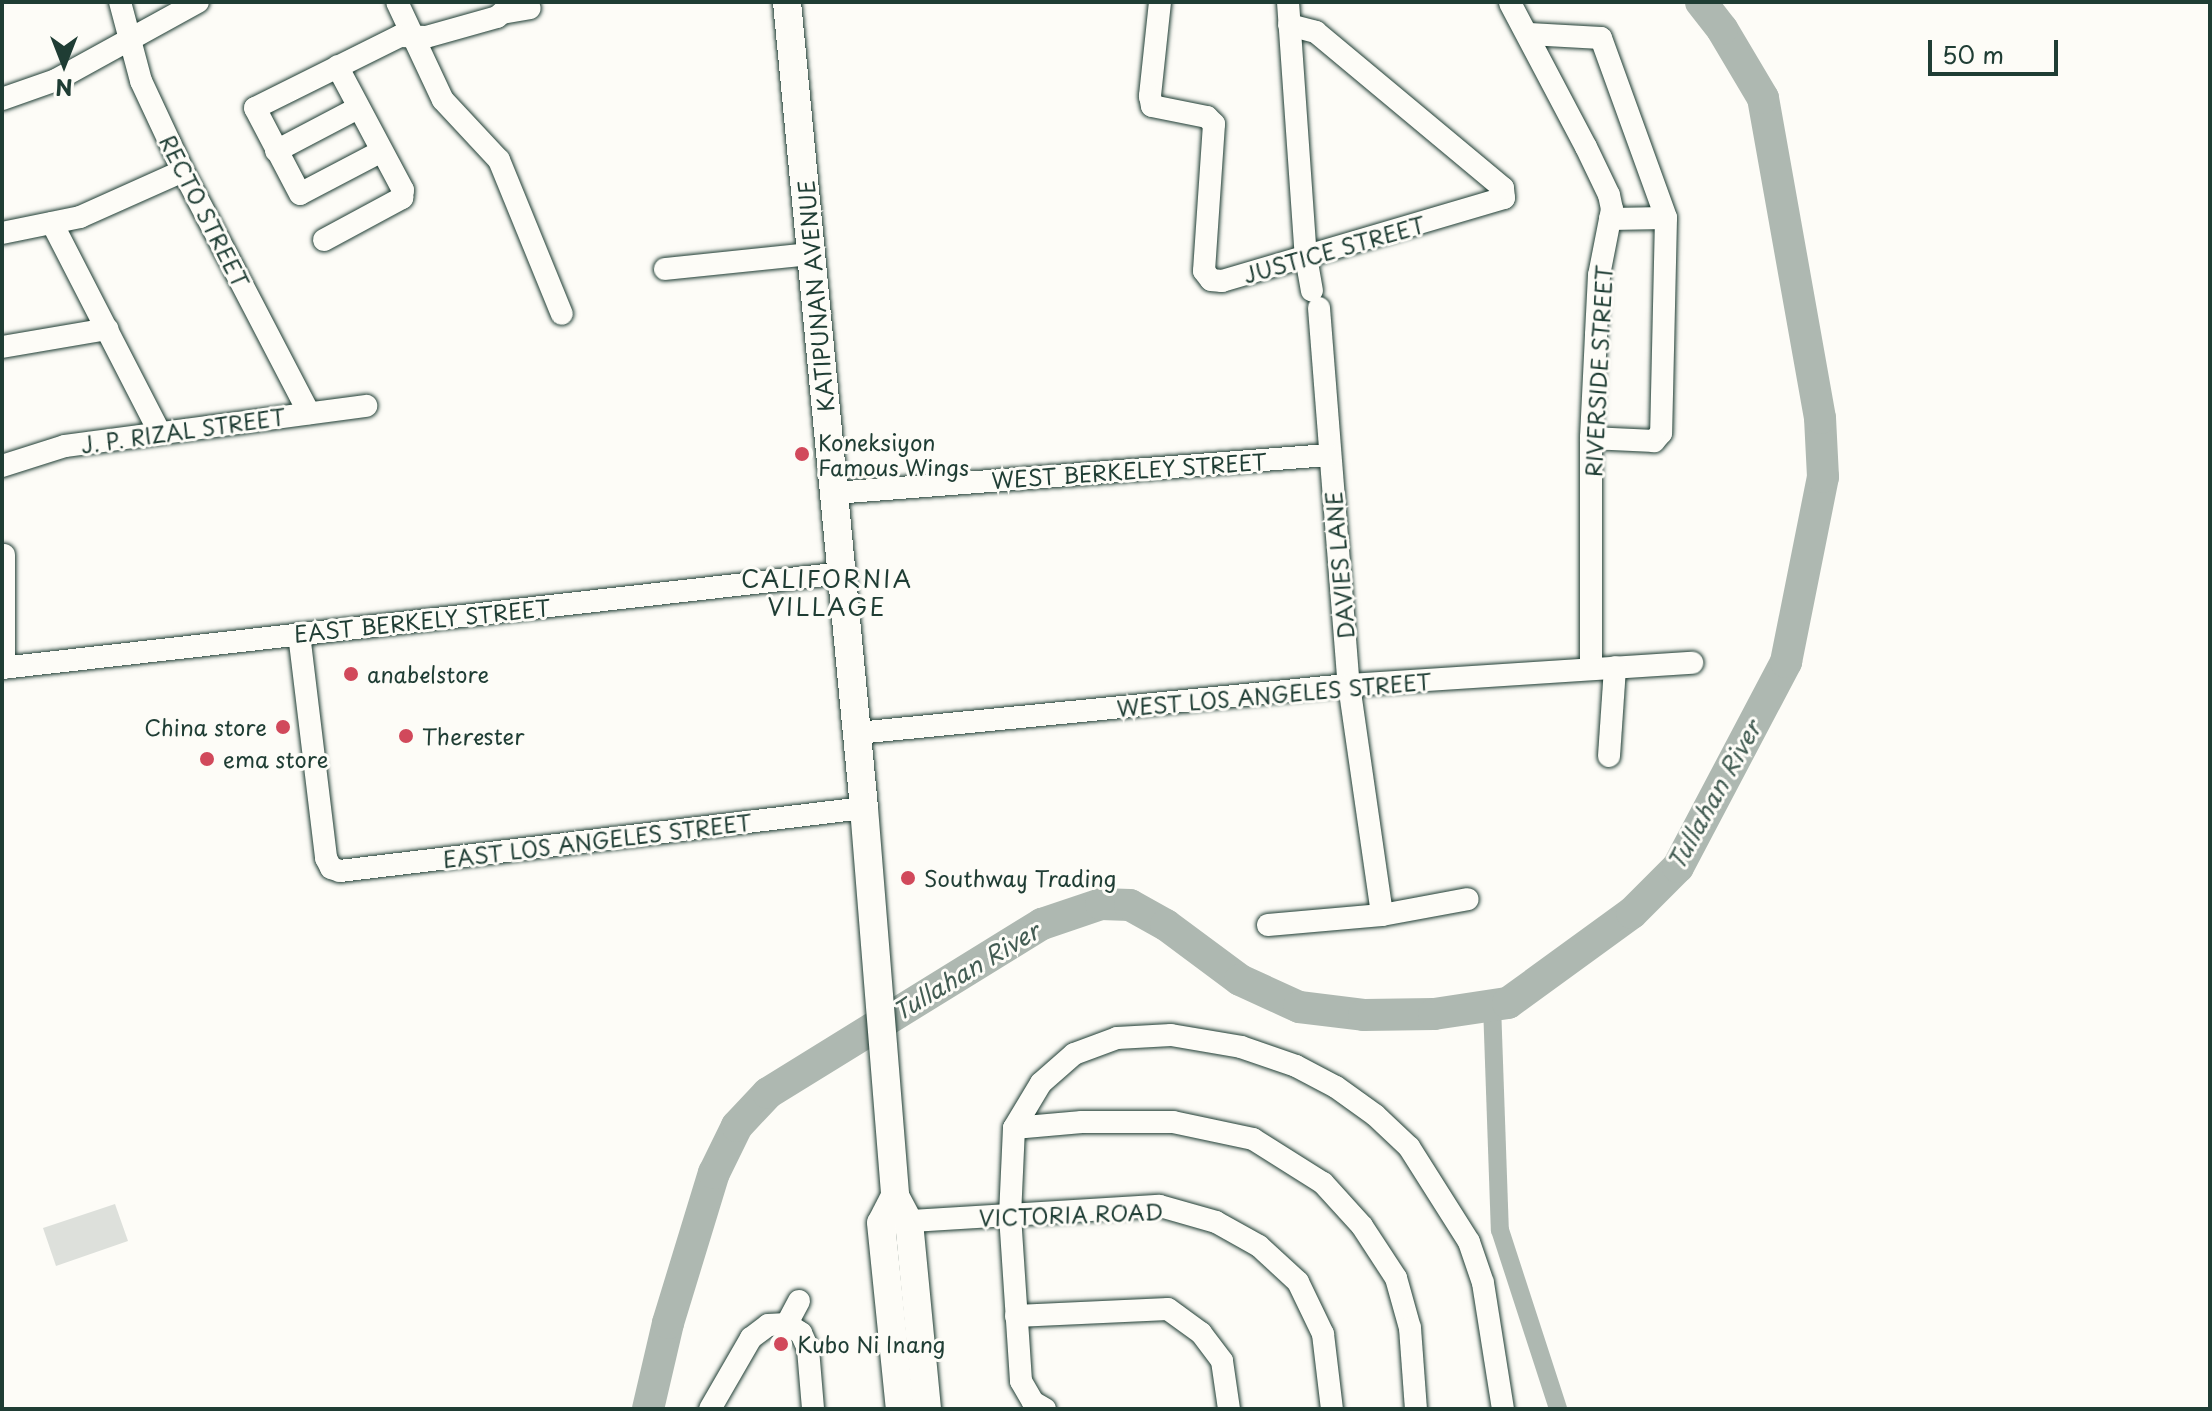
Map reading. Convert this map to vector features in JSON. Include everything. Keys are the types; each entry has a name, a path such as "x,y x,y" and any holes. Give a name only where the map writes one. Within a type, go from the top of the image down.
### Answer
{"main road":[{"name":"KATIPUNAN AVENUE","path":"787,2 864,808 895,1222"},
{"path":"895,1222 900,1409"},
{"path":"895,1222 927,1409"}],"street":[{"name":"RECTO STREET","path":"120,2 127,40 141,81 183,171 309,413"},
{"path":"2,99 37,90 198,2"},
{"path":"397,2 443,100 499,160 562,314"},
{"name":"JUSTICE STREET","path":"1160,2 1150,96 1152,106 1207,117 1214,124 1205,275 1219,282 1499,202 1505,193 1316,32 1289,25"},
{"name":"DAVIES LANE","path":"1288,2 1306,257 1316,299 1349,685 1382,915"},
{"name":"RIVERSIDE STREET","path":"1510,3 1529,34 1609,195 1610,219 1599,275 1591,438 1591,668"},
{"path":"380,152 304,195 298,191 254,110 256,106 400,36 426,37 503,7 530,8"},
{"path":"1529,34 1601,38 1666,218 1661,433 1654,441 1591,438"},
{"path":"324,240 402,198 403,190 380,152 337,66"},
{"path":"276,151 358,108"},
{"path":"2,233 108,207 183,171"},
{"path":"1610,219 1666,218"},
{"path":"52,223 160,433"},
{"path":"665,269 811,254"},
{"path":"2,347 107,329"},
{"name":"J. P. RIZAL STREET","path":"2,466 65,446 366,406"},
{"name":"WEST BERKELEY STREET","path":"834,493 1329,455"},
{"path":"3,668 4,555"},
{"name":"EAST BERKELY STREET","path":"3,668 842,573"},
{"name":"EAST LOS ANGELES STREET","path":"299,634 326,858 331,868 340,871 864,808"},
{"name":"WEST LOS ANGELES STREET","path":"857,733 1349,685 1692,663"},
{"path":"1609,756 1615,667"},
{"path":"1268,925 1382,915 1468,899"},
{"path":"1045,1409 1033,1402 1021,1381 1010,1216 1014,1128 1041,1083 1074,1054 1117,1038 1171,1035 1241,1047 1296,1066 1336,1087 1375,1115 1409,1147 1469,1242 1483,1283 1503,1409"},
{"path":"1014,1128 1082,1122 1173,1122 1253,1139 1323,1183 1362,1226 1396,1278 1410,1328 1416,1409"},
{"name":"VICTORIA ROAD","path":"895,1222 1160,1206 1216,1222 1259,1246 1298,1282 1323,1334 1332,1409"},
{"path":"787,1324 799,1301"},
{"path":"1016,1316 1168,1309 1201,1333 1222,1361 1229,1409"},
{"path":"710,1409 751,1338 768,1325 787,1324 801,1333 808,1349 813,1409"}],"shaded area":[{"path":"115,1204 128,1241 56,1266 43,1228"}],"waterway":[{"name":"Tullahan River","path":"648,1409 668,1323 714,1173 737,1126 768,1093 1042,924 1101,904 1130,905 1166,925 1240,980 1299,1007 1364,1015 1434,1014 1508,1003 1632,913 1678,867 1786,662 1823,477 1820,418 1763,98 1722,29 1701,2"},
{"path":"1492,1005 1500,1230 1558,1409"}],"place":[{"name":"Koneksiyon Famous Wings","path":"802,454"},
{"name":"anabelstore","path":"351,674"},
{"name":"China store","path":"283,727"},
{"name":"Therester","path":"406,736"},
{"name":"ema store","path":"207,759"},
{"name":"Southway Trading","path":"908,878"},
{"name":"Kubo Ni Inang","path":"781,1344"}],"district":[{"name":"CALIFORNIA VILLAGE","path":"827,593"}]}
